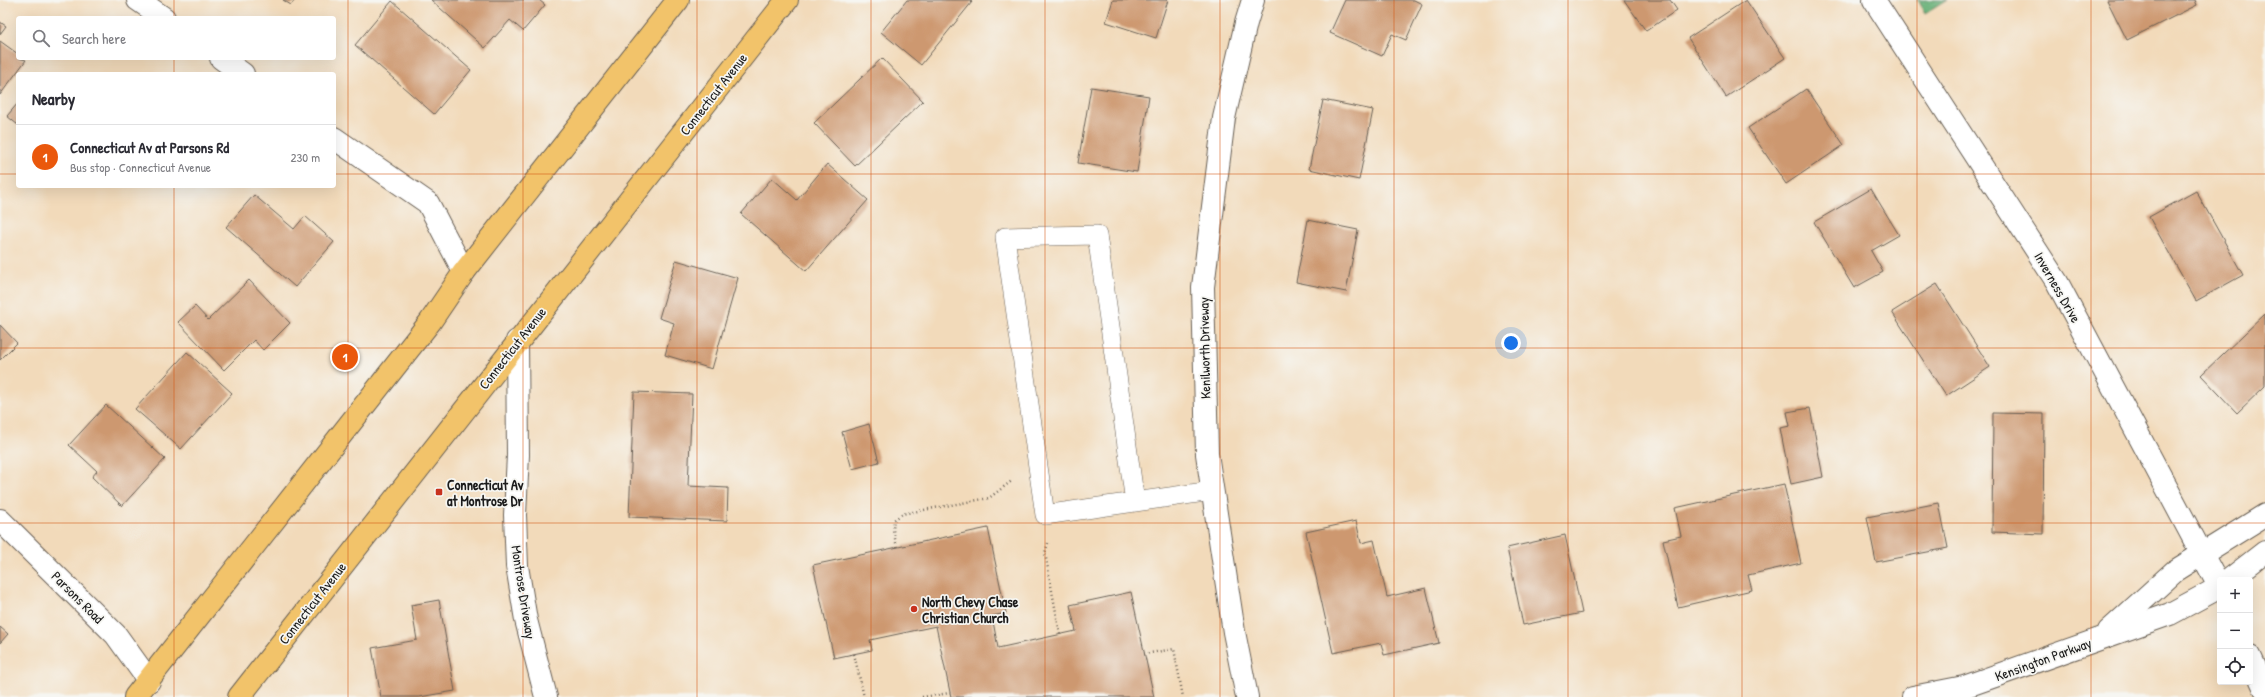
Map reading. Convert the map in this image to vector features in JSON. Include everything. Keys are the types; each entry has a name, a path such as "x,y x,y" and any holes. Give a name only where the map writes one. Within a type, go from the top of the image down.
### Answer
{"main road":[{"path":"142,689 430,322 464,272 678,0"},
{"name":"Connecticut Avenue","path":"239,697 517,341 787,0"}],"street":[{"path":"138,0 161,16"},
{"name":"Kenilworth Driveway","path":"1247,697 1234,632 1207,454 1203,287 1224,118 1246,23 1253,0"},
{"name":"Inverness Drive","path":"1874,0 2057,282 2217,581"},
{"path":"224,60 241,72"},
{"path":"336,139 428,203 464,272"},
{"name":"Montrose Driveway","path":"517,341 518,455 515,515 517,566 526,620 546,697"},
{"name":"Kensington Parkway","path":"2102,637 2175,571 2265,515"},
{"name":"Parsons Road","path":"0,520 116,635 142,689"},
{"path":"2233,577 2265,552"},
{"name":"Kensington Parkway","path":"1913,697 1964,687 2170,614 2217,589"},
{"path":"2253,663 2265,689"}],"lane":[{"path":"1135,502 1097,235 1005,236 1045,515 1212,491"}],"path":[{"path":"897,547 893,530 894,520 902,514 989,498 1037,461"},
{"path":"1058,513 1045,553 1060,634"},
{"path":"1144,654 1174,649 1183,697"},
{"path":"854,654 864,697"},
{"path":"922,697 950,693"}],"green space":[{"path":"1917,0 1947,0 1925,14"}],"building":[{"path":"283,0 295,0 291,5"},
{"path":"431,0 539,0 545,5 523,31 510,20 485,48"},
{"path":"907,0 970,0 972,2 921,65 881,32"},
{"path":"1113,0 1168,0 1156,38 1106,22"},
{"path":"1345,0 1414,0 1422,4 1406,40 1392,34 1382,56 1330,33"},
{"path":"1624,0 1670,0 1677,10 1646,31"},
{"path":"1746,0 1785,58 1726,97 1688,38"},
{"path":"2107,0 2195,0 2197,5 2127,40"},
{"path":"392,1 471,70 434,114 355,45"},
{"path":"0,22 6,26 0,34"},
{"path":"0,41 16,53 16,60 26,60 0,95"},
{"path":"882,58 923,101 855,166 814,123"},
{"path":"1091,87 1149,96 1137,172 1078,163"},
{"path":"1806,89 1844,145 1786,184 1748,128"},
{"path":"1323,100 1373,110 1359,180 1309,169"},
{"path":"16,105 16,123 7,116"},
{"path":"827,164 868,200 806,271 741,214 772,178 797,200"},
{"path":"1871,189 1899,235 1871,251 1883,272 1854,288 1814,222"},
{"path":"2196,191 2243,275 2196,301 2149,217"},
{"path":"254,195 294,229 305,216 334,242 295,287 226,227"},
{"path":"1308,220 1358,230 1346,292 1296,282"},
{"path":"676,260 738,278 712,369 665,355 674,323 659,318"},
{"path":"249,280 290,323 263,350 254,340 224,370 178,322 195,306 208,320"},
{"path":"1937,284 1990,367 1946,396 1892,312"},
{"path":"2265,314 2265,386 2237,413 2201,375"},
{"path":"0,325 17,343 0,360"},
{"path":"187,352 232,393 181,449 135,409"},
{"path":"634,392 692,394 688,486 728,488 727,521 629,517"},
{"path":"106,405 165,459 122,506 92,477 97,471 69,445"},
{"path":"1810,408 1823,477 1791,484 1780,428 1790,426 1787,412"},
{"path":"1993,413 2044,414 2043,534 1992,532"},
{"path":"869,424 879,462 852,469 842,432"},
{"path":"1784,484 1801,563 1748,575 1752,590 1678,607 1663,540 1681,536 1675,508"},
{"path":"1939,503 1948,548 1876,562 1867,517"},
{"path":"1356,521 1361,543 1374,540 1387,597 1426,588 1439,643 1384,655 1381,643 1333,653 1306,532"},
{"name":"North Chevy Chase Christian Church","path":"988,528 1006,613 992,616 998,648 1076,631 1070,605 1131,592 1154,697 951,697 936,626 870,640 872,650 834,658 813,565"},
{"path":"1565,535 1582,613 1523,625 1507,548"},
{"path":"439,600 455,691 419,697 381,697 372,648 417,640 411,605"},
{"path":"0,627 8,634 0,643"}],"place":[{"name":"Connecticut Av at Parsons Rd","path":"345,357"},
{"name":"Connecticut Av at Montrose Dr","path":"439,492"},
{"name":"North Chevy Chase Christian Church","path":"914,609"}]}
